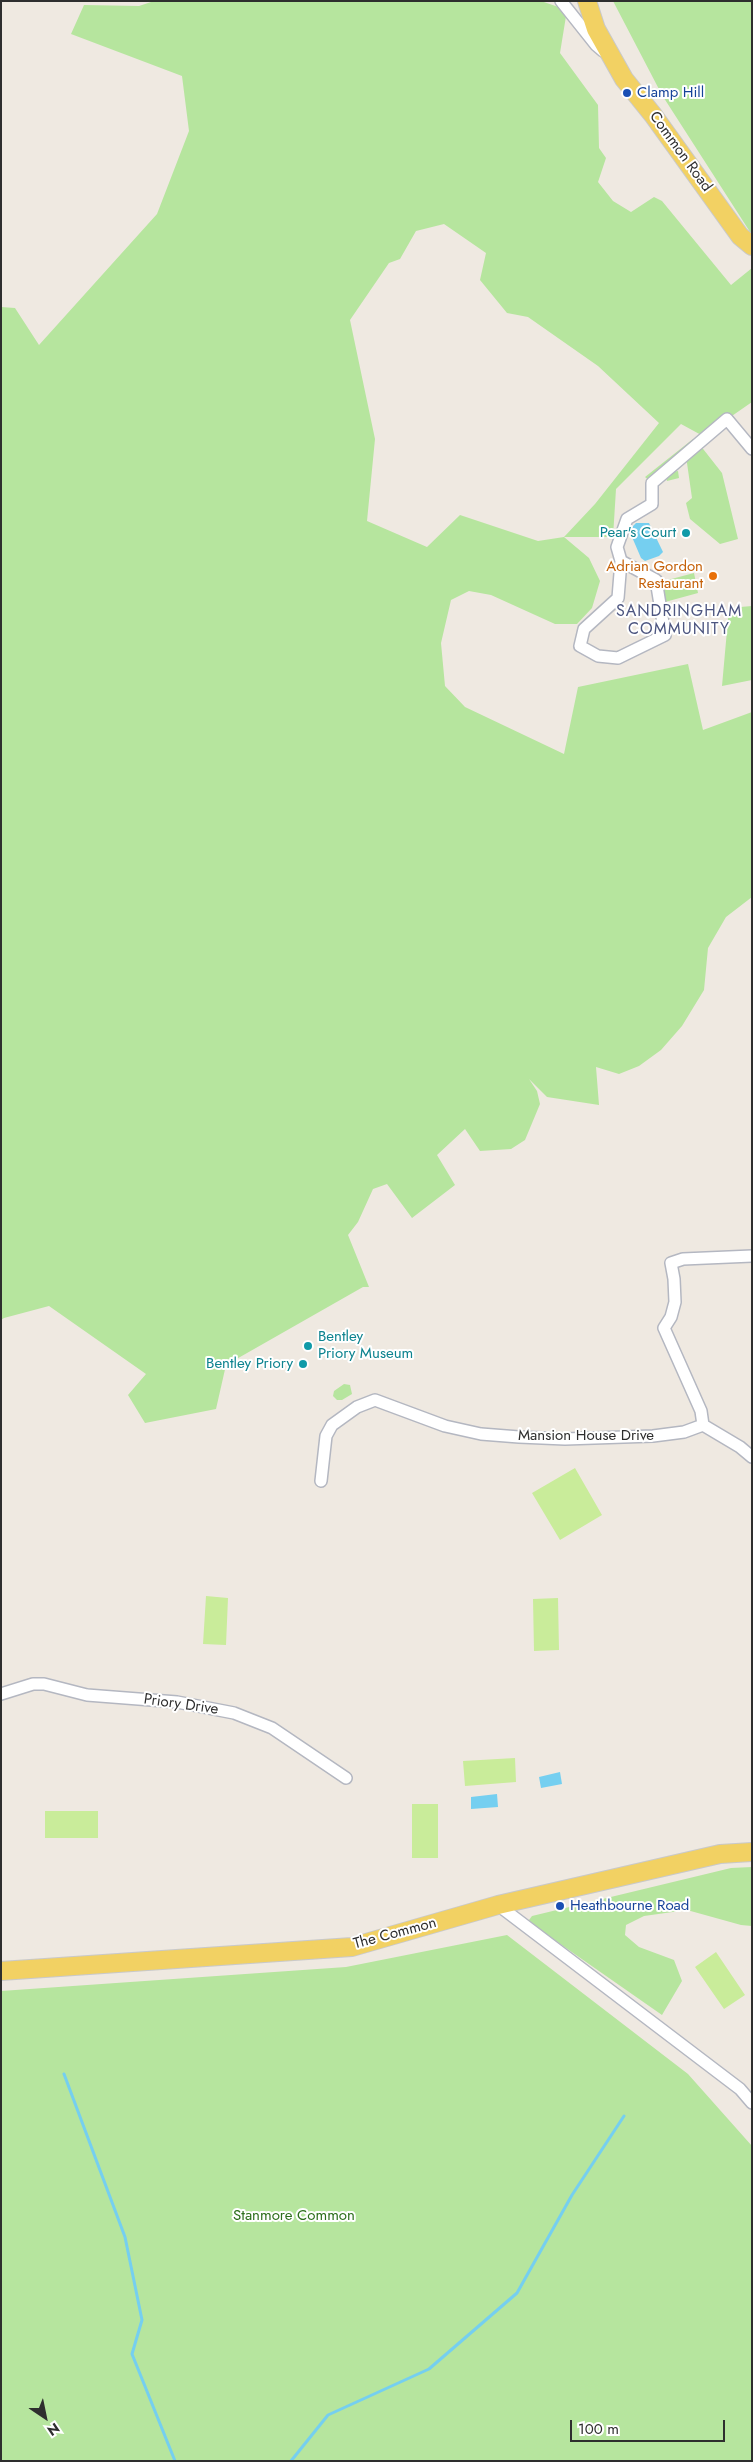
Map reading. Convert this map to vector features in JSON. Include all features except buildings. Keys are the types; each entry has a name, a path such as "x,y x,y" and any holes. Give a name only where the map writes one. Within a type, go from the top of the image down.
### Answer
{"main road":[{"name":"Common Road","path":"587,1 596,29 624,79 653,115 740,236 752,246"},
{"name":"The Common","path":"1,1971 352,1947 498,1905 720,1854 752,1852"}],"street":[{"path":"561,1 596,45 609,55"},
{"path":"620,561 656,580 665,635 618,658 598,656 580,646 584,629 618,598 620,561 617,547 627,519 652,504 652,483 700,445 727,419 752,449"},
{"path":"752,1256 683,1259 671,1263 675,1302 671,1317 664,1328 700,1411 703,1425 740,1447 752,1457"},
{"name":"Mansion House Drive","path":"321,1481 326,1436 332,1425 357,1408 375,1400 445,1426 482,1434 519,1437 566,1439 653,1436 684,1432 703,1425"},
{"name":"Priory Drive","path":"1,1694 33,1684 44,1684 87,1695 177,1702 234,1713 272,1728 346,1778"},
{"path":"498,1905 740,2089 752,2103"}],"green space":[{"path":"154,1 541,1 567,10 560,53 598,105 599,148 606,158 598,182 613,201 631,212 654,197 662,201 731,285 752,268 752,402 703,436 681,424 616,489 613,537 564,537 589,558 600,581 592,608 577,624 555,624 491,595 469,591 451,600 441,643 445,686 465,707 564,754 578,687 688,664 703,730 752,712 752,897 726,917 708,948 704,990 682,1026 661,1050 639,1066 619,1074 596,1067 599,1105 547,1097 529,1079 537,1091 540,1104 525,1140 511,1149 480,1151 465,1129 437,1155 455,1185 412,1218 387,1184 373,1189 358,1222 348,1235 369,1287 363,1287 226,1365 216,1409 145,1423 128,1395 146,1374 49,1306 1,1320 1,307 15,308 39,345 157,214 189,131 182,76 71,34 84,5 139,6","holes":["444,224 486,253 480,280 507,313 528,317 598,366 659,423 595,504 564,537 538,541 460,515 427,547 367,521 375,439 350,320 389,263 400,259 416,231"]},
{"path":"613,1 752,1 752,235 662,95"},
{"path":"693,439 722,473 738,539 720,544 690,519 686,503 692,498 686,456 666,473 678,471 679,478 667,481 665,474 652,483 645,477"},
{"path":"694,573 698,593 665,602 660,582"},
{"path":"752,606 752,680 722,686 729,608"},
{"path":"344,1384 350,1385 352,1394 342,1400 337,1400 333,1396 334,1391"},
{"path":"575,1468 602,1515 560,1540 532,1493"},
{"path":"206,1596 228,1598 226,1645 203,1644"},
{"path":"558,1598 559,1650 534,1651 533,1599"},
{"path":"515,1758 516,1782 465,1786 463,1761"},
{"path":"412,1804 438,1804 438,1858 412,1858"},
{"path":"45,1811 98,1811 98,1838 45,1838"},
{"path":"752,1867 752,1926 741,1925 687,1910 644,1916 626,1925 625,1935 639,1947 674,1960 682,1981 662,2015 533,1925 529,1920 532,1916 731,1868"},
{"name":"Stanmore Common","path":"507,1935 688,2074 752,2146 752,2461 1,2461 1,1991 346,1967"},
{"path":"716,1952 745,1995 724,2009 695,1967"}],"water":[{"path":"636,523 649,523 663,552 659,556 645,561 641,558 629,530"},
{"path":"560,1772 562,1784 541,1788 539,1777"},
{"path":"497,1794 498,1807 471,1809 471,1797"}],"waterway":[{"path":"64,2074 125,2237 142,2320 132,2354 175,2461"},
{"path":"291,2461 328,2415 429,2369 517,2293 572,2195 624,2116"}],"place":[{"name":"Clamp Hill","path":"627,93"},
{"name":"Pear's Court","path":"686,533"},
{"name":"Adrian Gordon Restaurant","path":"713,576"},
{"name":"Bentley Priory Museum","path":"308,1346"},
{"name":"Bentley Priory","path":"303,1364"},
{"name":"Heathbourne Road","path":"560,1906"}],"district":[{"name":"SANDRINGHAM COMMUNITY","path":"679,621"}]}
